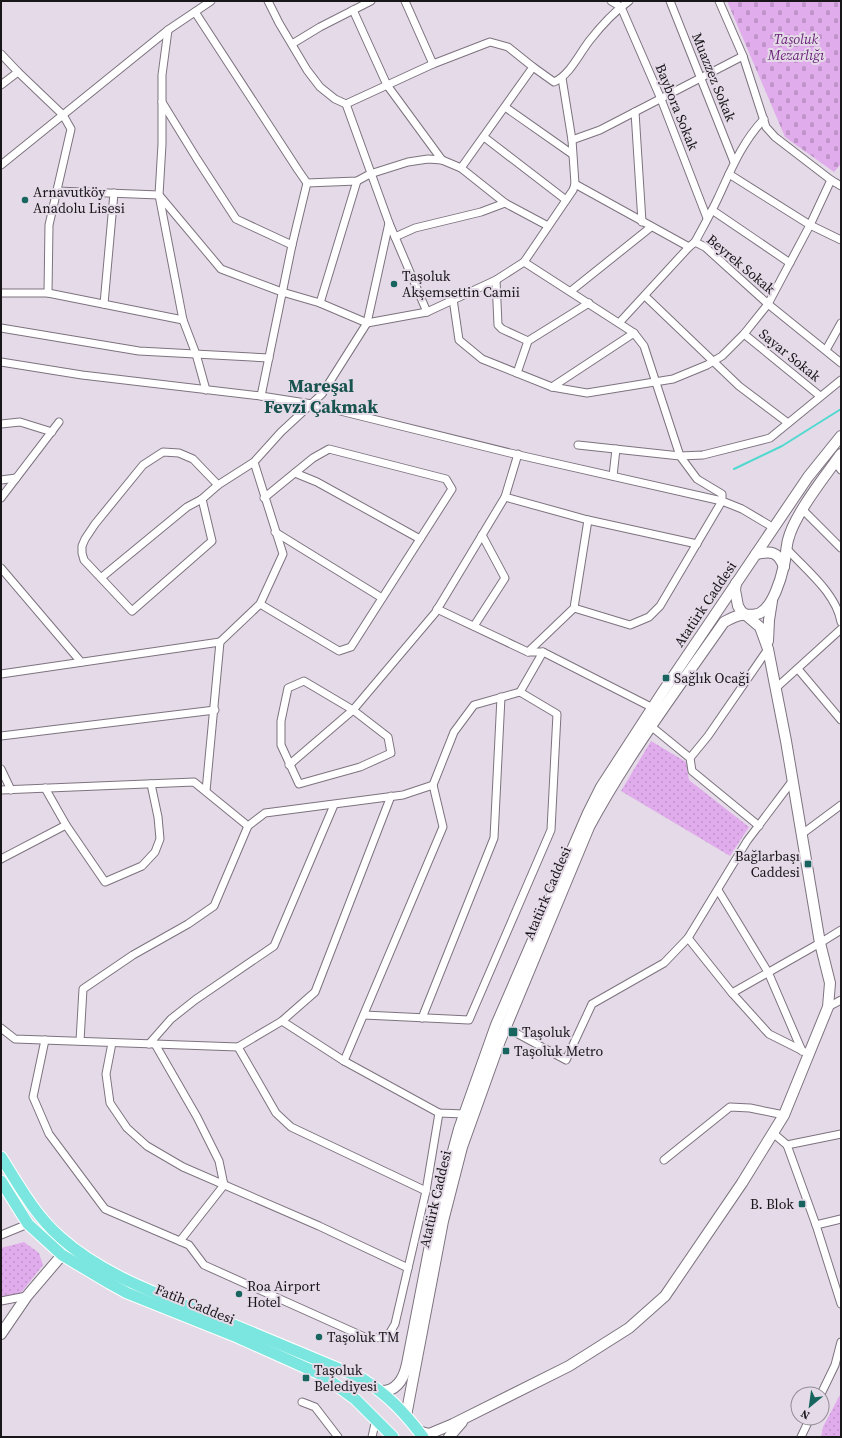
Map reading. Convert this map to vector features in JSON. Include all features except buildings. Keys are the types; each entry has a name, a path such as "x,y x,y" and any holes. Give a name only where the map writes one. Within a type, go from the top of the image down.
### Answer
{"main road":[{"name":"Atatürk Caddesi","path":"406,1416 443,1220 462,1147 468,1116 496,1025 588,813 601,787 736,583 808,477 841,436"},
{"name":"Atatürk Caddesi","path":"377,1388 386,1391 394,1388 405,1372 436,1214 450,1158 590,827 608,793 724,622 734,617 759,613 766,608 774,597 784,567 788,540 802,509 839,462"},
{"path":"756,554 767,552 773,553 781,559 784,567"},
{"path":"421,1434 429,1434 468,1417 569,1366 629,1328 665,1296 742,1183 784,1115 805,1052 828,1007 830,983 820,943 793,780 768,649 760,627 741,611 738,606 735,590 736,583"},
{"path":"768,649 769,620 774,597"},
{"name":"Fatih Caddesi","path":"1,1157 48,1226 78,1252 122,1277 162,1296 361,1378 387,1396 421,1434"},
{"name":"Fatih Caddesi","path":"1,1181 28,1224 62,1255 127,1293 237,1337 322,1375 355,1398 393,1437"},
{"path":"1,1334 27,1296 62,1255"},
{"path":"355,1398 357,1390 360,1387 365,1385 377,1388"},
{"path":"449,1437 459,1424 468,1417"}],"street":[{"path":"1,165 168,30 211,1"},
{"path":"268,1 279,23 307,70 320,87 335,99 346,104 370,174 389,223 427,312"},
{"path":"292,44 320,27 371,1"},
{"path":"405,1 433,64"},
{"path":"611,1 621,7"},
{"path":"346,104 433,64 490,42 508,47 554,82 562,78 590,39 621,7 629,1"},
{"name":"Muazzez Sokak","path":"670,1 734,162"},
{"path":"720,1 744,56 766,127 775,137 841,186"},
{"name":"Baybora Sokak","path":"621,7 661,99 707,218"},
{"path":"353,10 386,85 442,160"},
{"path":"195,12 307,183 292,245 261,396"},
{"path":"168,30 162,75 159,195 183,320 196,354 206,390"},
{"path":"1,54 63,115 70,129 49,225 48,293"},
{"path":"572,140 600,130 744,56"},
{"path":"461,168 533,67"},
{"path":"1,85 18,72"},
{"path":"56,191 159,195 221,269 282,292 320,303 367,323 427,312 496,280 524,262 573,190 575,184 572,140 562,78"},
{"path":"162,102 236,219 292,245"},
{"path":"505,107 530,123 572,154"},
{"path":"635,112 642,222"},
{"path":"695,242 712,210 734,162 754,130 764,119"},
{"path":"484,137 566,200"},
{"path":"307,183 357,180 370,174 408,162 428,159 442,160 461,168 505,202 548,226"},
{"path":"729,174 810,225 841,240"},
{"path":"320,303 357,180"},
{"path":"453,299 459,340 482,359 552,386 587,393 673,379 722,356 744,334 768,304 810,225 831,180"},
{"name":"Beyrek Sokak","path":"575,184 689,247 695,242 705,247 768,304 841,363"},
{"path":"104,304 114,193"},
{"path":"395,237 415,228 474,214 505,202"},
{"path":"712,210 790,263"},
{"path":"102,577 187,507 202,499 218,484 254,462 302,411 322,394 367,323 389,223"},
{"path":"571,291 651,227"},
{"path":"619,323 689,247"},
{"path":"524,262 634,333 644,346 680,456 697,479 722,494 722,502 660,606 650,617 630,625 574,608"},
{"path":"496,280 498,325 502,329 528,341"},
{"path":"1,293 48,293 183,320"},
{"path":"644,296 739,386 788,423"},
{"path":"517,373 528,341 589,303"},
{"path":"826,350 841,323"},
{"path":"1,328 139,351 269,358"},
{"path":"552,386 634,333"},
{"name":"Sayar Sokak","path":"744,334 820,396"},
{"path":"1,362 82,375 261,396 312,404 722,502 742,509 774,528"},
{"path":"578,445 680,456 703,455 770,438 841,380"},
{"path":"1,424 20,422 52,432"},
{"path":"1,498 59,422"},
{"path":"260,604 339,651 351,646 452,489 446,479 329,449 313,458 264,498"},
{"path":"613,476 616,449"},
{"path":"202,499 212,541 132,611 102,577 84,560 82,546 95,524 143,465 164,452 179,454 193,459 218,484"},
{"path":"289,765 353,710 437,609 505,497 518,454"},
{"path":"1,674 220,642 260,604 283,554 264,498 254,462"},
{"path":"295,473 317,482 420,539"},
{"path":"1,480 16,478"},
{"path":"505,497 588,520 697,544"},
{"path":"802,509 841,548"},
{"path":"528,652 574,608 588,520"},
{"path":"275,532 382,598"},
{"path":"474,626 505,578 482,535"},
{"path":"786,550 831,596 839,612 841,622"},
{"path":"1,568 81,662"},
{"path":"437,609 528,652 543,652 653,708"},
{"path":"776,688 841,629"},
{"path":"206,791 215,710 220,642"},
{"path":"690,758 708,736 768,649"},
{"path":"344,1061 443,827 433,785 454,732 474,704 520,692 543,652"},
{"path":"798,669 841,720"},
{"path":"304,681 353,710 388,737 390,753 360,767 299,784 289,765 280,745 280,721 288,688 304,681"},
{"path":"364,1015 469,1020 551,830 557,714 520,692"},
{"path":"422,1018 494,838 501,697"},
{"path":"1,736 215,710"},
{"path":"652,727 690,758 692,771 759,826"},
{"path":"1,769 12,790"},
{"path":"505,1028 566,1060 592,1004 664,963 688,938 748,841 793,780"},
{"path":"1,790 194,782 248,826"},
{"path":"45,788 66,825 105,882 142,866 155,852 160,839 151,784"},
{"path":"80,1042 83,989 133,955 188,924 214,906 248,826 265,813 402,795 433,785"},
{"path":"1,1028 15,1039 238,1048 282,1021 315,992 391,796"},
{"path":"152,1044 171,1019 195,1000 274,946 334,805"},
{"path":"802,834 841,805"},
{"path":"1,859 66,825"},
{"path":"718,890 768,972 805,1052"},
{"path":"732,993 841,930"},
{"path":"688,938 732,993 769,1034 805,1052"},
{"path":"828,1007 841,1000"},
{"path":"282,1021 344,1061 439,1113 468,1116"},
{"path":"45,1040 33,1097 49,1134 105,1208 189,1245 204,1266 370,1339 388,1336 395,1324 426,1190 439,1113"},
{"path":"112,1043 106,1074 110,1103 127,1128 147,1146 183,1167 319,1226 408,1268"},
{"path":"152,1044 197,1117 219,1161 224,1185 180,1241"},
{"path":"238,1048 276,1113 291,1127 426,1190"},
{"path":"664,1160 730,1107 750,1108 784,1115"},
{"path":"773,1133 787,1145 839,1291 841,1304"},
{"path":"787,1145 841,1134"},
{"path":"816,1225 841,1219"},
{"path":"1,1234 28,1224"},
{"path":"1,1301 27,1296"},
{"path":"825,1386 835,1365 841,1342"},
{"path":"302,1402 315,1407 338,1437"},
{"path":"372,1437 376,1418"},
{"path":"801,1437 806,1426"}],"green space":[{"name":"Taşoluk Mezarlığı","path":"727,1 841,1 841,164 834,172 785,137"},
{"path":"651,741 686,762 689,780 749,827 730,856 621,791"},
{"path":"24,1242 39,1253 43,1265 20,1294 1,1297 1,1248"},
{"path":"841,1393 841,1437 821,1437 824,1426 830,1426 830,1414"}],"waterway":[{"path":"734,469 782,446 841,409"}],"place":[{"name":"Arnavutköy Anadolu Lisesi","path":"25,200"},
{"name":"Taşoluk Akşemsettin Camii","path":"394,284"},
{"name":"Sağlık Ocaği","path":"666,678"},
{"name":"Bağlarbaşı Caddesi","path":"808,864"},
{"name":"Taşoluk","path":"513,1032"},
{"name":"Taşoluk Metro","path":"506,1051"},
{"name":"B. Blok","path":"802,1204"},
{"name":"Roa Airport Hotel","path":"239,1294"},
{"name":"Taşoluk TM","path":"319,1337"},
{"name":"Taşoluk Belediyesi","path":"306,1378"}],"district":[{"name":"Mareşal Fevzi Çakmak","path":"321,395"}]}
